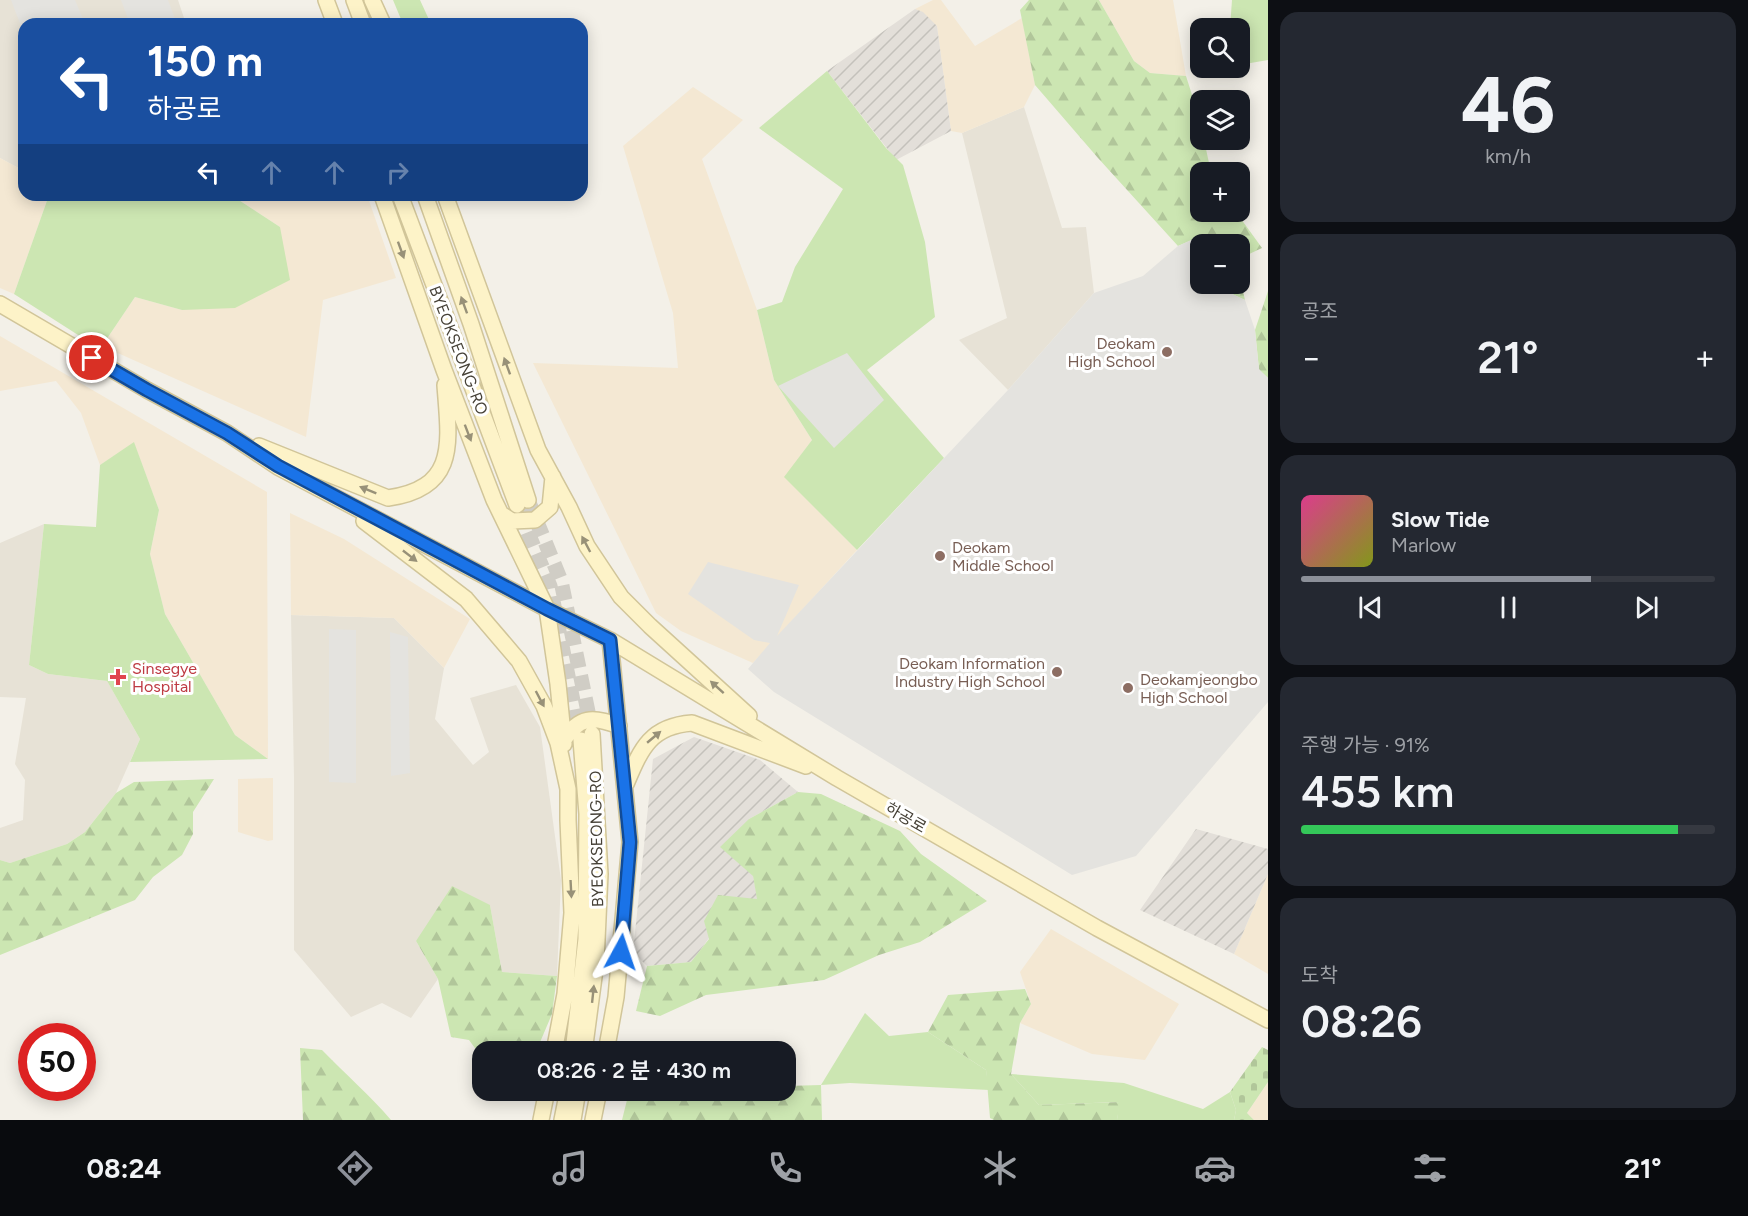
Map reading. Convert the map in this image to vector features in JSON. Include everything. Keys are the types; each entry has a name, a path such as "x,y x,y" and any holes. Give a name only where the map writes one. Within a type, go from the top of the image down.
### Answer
{"main road":[{"path":"319,0 324,18"},
{"path":"326,0 333,18"},
{"path":"354,0 361,18"},
{"path":"372,0 380,18"},
{"path":"384,201 444,370 501,514 547,609 558,684 568,789 572,913 566,994 556,1041"},
{"name":"BYEOKSEONG-RO","path":"402,201 523,503 471,324 427,201"},
{"path":"447,201 538,450 587,546 621,597 776,740"},
{"path":"0,304 331,495 466,599 519,661 544,706 558,743 568,789"},
{"path":"227,433 388,498 408,495 427,486 441,470 448,448 444,370"},
{"path":"501,514 512,521 535,520 550,507 553,477"},
{"name":"하공로","path":"331,495 610,640 837,778 1097,928 1268,1020"},
{"path":"608,1041 616,997 630,842 610,640"},
{"path":"563,741 572,728 590,719 606,721 619,726"},
{"path":"624,786 637,757 657,732 680,724 692,723 837,778"},
{"name":"BYEOKSEONG-RO","path":"574,1041 586,939 586,737 600,874 596,962 586,1041"},
{"path":"541,1120 545,1101"},
{"path":"562,1120 566,1101"},
{"path":"573,1120 576,1101"},
{"path":"593,1120 597,1101"}],"shaded area":[{"path":"0,0 178,0 184,18 18,18 18,168 0,158"},
{"path":"11,0 75,0 82,18 18,18"},
{"path":"121,0 168,0 175,18 128,18"},
{"path":"933,0 941,0 975,46 1022,18 1035,85 1024,107 962,133 951,131 937,26 915,9"},
{"path":"1099,0 1173,0 1186,76 1150,73 1134,61"},
{"path":"915,9 923,12 937,26 951,131 896,160 827,71"},
{"path":"693,87 743,120 702,159 757,310 774,380 812,440 785,477 857,550 753,663 681,631 656,613 533,363 678,368 673,313 623,146"},
{"path":"1024,107 1062,228 1086,227 1094,293 1008,390 959,340 1007,318 962,133"},
{"path":"0,158 18,168 18,201 47,201 14,294 0,288"},
{"path":"240,201 369,201 396,278 323,300 306,437 120,354 100,349 135,297 182,310 280,227"},
{"path":"1190,241 1190,294 1232,294 1245,300 1255,330 1259,369 1268,378 1268,702 1136,856 1072,875 774,692 748,669 770,643 754,640 688,594 708,562 799,585 777,636 1008,390 1094,293 1143,276 1178,246"},
{"path":"0,336 267,492 268,759 235,735 165,614 150,554 159,510 134,443 100,465 81,413 56,381 0,391"},
{"path":"847,353 884,400 834,448 778,386"},
{"path":"290,513 344,539 470,619 444,668 394,618 291,615"},
{"path":"44,524 29,665 48,674 107,681 140,739 116,793 85,832 67,844 10,863 0,860 0,828 23,820 25,780 15,764 26,698 0,697 0,543"},
{"path":"291,615 394,618 444,668 435,719 473,765 489,752 470,698 516,685 540,727 561,880 557,976 502,972 490,905 416,941 438,979 411,1018 382,1003 351,1017 294,950"},
{"path":"329,629 356,630 356,783 329,782"},
{"path":"390,632 408,637 410,773 391,776"},
{"path":"694,737 760,760 798,792 749,819 753,876 758,900 709,938 692,962 647,966 633,952 653,759"},
{"path":"273,778 273,840 268,841 238,832 238,779"},
{"path":"1196,829 1268,849 1268,874 1234,954 1140,910"},
{"path":"1268,874 1268,974 1234,954"},
{"path":"1051,929 1179,1004 1145,1060 1092,1054 1020,1023 1031,1004 1020,972"},
{"path":"1268,1082 1268,1120 1254,1120 1247,1113"}],"green space":[{"path":"393,0 420,0 428,18 400,18"},
{"path":"1029,0 1099,0 1134,61 1150,73 1186,76 1190,90 1190,150 1206,150 1209,162 1190,162 1190,222 1243,222 1262,248 1250,254 1250,234 1190,234 1190,241 1178,246 1035,85 1020,10"},
{"path":"1232,0 1268,0 1268,60 1250,63 1250,18 1231,18"},
{"path":"827,71 886,148 903,165 925,242 935,317 867,370 944,458 857,550 784,477 812,440 774,380 757,310 782,302 795,267 843,189 759,128"},
{"path":"47,201 240,201 280,227 290,280 235,308 182,310 135,297 100,349 14,294"},
{"path":"1268,291 1268,378 1259,370 1255,330"},
{"path":"1232,294 1244,294 1245,300"},
{"path":"134,442 159,510 150,554 165,614 235,735 268,759 130,762 140,739 107,681 48,674 29,665 44,524 96,527 100,465"},
{"path":"214,779 193,812 193,834 182,855 153,877 135,900 0,955 0,860 10,863 67,844 85,832 116,793 134,782"},
{"path":"798,792 821,794 900,831 921,854 987,901 920,942 879,955 824,980 706,995 660,1016 636,1011 647,966 691,962 709,939 704,921 718,895 757,899 753,876 720,847 749,819"},
{"path":"452,886 490,905 502,972 557,976 552,1014 541,1041 472,1041 472,1044 469,1040 451,1037 438,979 416,941"},
{"path":"1025,989 1031,1004 1020,1023 1011,1074 1039,1105 1120,1102 1117,1120 994,1120 990,1118 986,1070 928,1032 948,995"},
{"path":"865,1013 889,1036 928,1032 986,1070 989,1090 850,1083 821,1085"},
{"path":"1262,1047 1268,1050 1268,1082 1247,1113 1254,1120 1234,1120 1236,1110 1230,1092"},
{"path":"300,1048 322,1050 391,1120 303,1120"},
{"path":"1011,1074 1124,1083 1203,1109 1230,1092 1236,1110 1234,1120 1117,1120 1119,1102 1039,1105"},
{"path":"821,1085 822,1120 622,1120 627,1101 796,1101 796,1086"}],"tunnel":[{"path":"528,500 561,581 592,731"},
{"path":"519,511 550,586 580,736"}],"place":[{"name":"Deokam High School","path":"1167,352"},
{"name":"Deokam Middle School","path":"940,556"},
{"name":"Deokam Information Industry High School","path":"1057,672"},
{"name":"Sinsegye Hospital","path":"118,677"},
{"name":"Deokamjeongbo High School","path":"1128,688"}],"route":[{"path":"92,358 227,433 278,466 610,640 630,842 621,952"}]}
